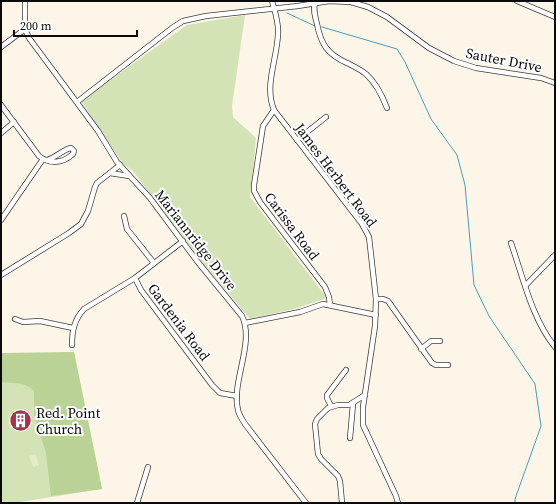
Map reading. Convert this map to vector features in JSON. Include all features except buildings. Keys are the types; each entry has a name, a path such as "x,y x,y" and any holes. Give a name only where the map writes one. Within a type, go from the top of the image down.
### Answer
{"street":[{"name":"Mariannridge Drive","path":"24,1 25,29 32,43 98,131 120,166 150,198 201,267 242,316 245,323"},
{"name":"James Herbert Road","path":"272,1 277,20 278,36 269,92 274,110 366,230 369,237 376,299 376,326 362,411 363,425 398,503"},
{"name":"Sauter Drive","path":"77,102 183,21 206,16 274,9 329,1 368,7 387,16 429,48 454,62 476,68 542,78 555,83"},
{"path":"517,1 555,17"},
{"path":"316,2 313,7 319,35 325,47 335,57 357,68 370,78 382,96 387,108"},
{"path":"1,47 25,29"},
{"path":"1,105 45,160 62,162 73,154 74,151 71,148 68,148 55,158 45,160 1,220"},
{"name":"Carissa Road","path":"274,110 263,126 254,191 260,202 325,287 330,305"},
{"path":"297,140 326,117"},
{"path":"1,132 14,122"},
{"path":"1,275 81,224 88,211 94,187 97,182 120,166"},
{"path":"110,173 130,176"},
{"path":"124,216 127,228 154,263"},
{"name":"Gardenia Road","path":"183,241 135,278 141,290 212,385 220,393 237,396"},
{"path":"512,243 534,310 555,347"},
{"path":"526,285 555,255"},
{"path":"72,345 73,328 84,309 135,278"},
{"path":"376,299 388,301 421,349 434,364 448,365"},
{"path":"306,503 240,416 237,406 237,396 246,334 245,323 300,312 323,304 376,315"},
{"path":"14,319 23,322 40,321 73,328"},
{"path":"421,349 431,341 440,341"},
{"path":"331,406 327,398 327,394 346,370"},
{"path":"342,503 340,481 338,476 318,454 315,424 322,412 331,406 349,406 365,395"},
{"path":"350,438 353,404"},
{"path":"137,503 148,467"}],"green space":[{"path":"245,15 232,106 233,117 256,138 250,197 327,298 294,309 250,319 205,265 132,170 123,164 81,101 187,25"},
{"path":"74,352 102,489 14,503 1,503 1,355"},
{"path":"74,352 102,489 51,496 46,453 34,415 34,391 23,384 1,382 1,353"},
{"path":"35,454 39,465 33,467 29,456"}],"waterway":[{"path":"287,13 315,26"},
{"path":"322,27 397,49 405,62 431,119 457,155 465,185 474,285 489,316 535,384 541,426 515,499 515,503"}],"place":[{"name":"Red. Point Church","path":"20,421"}]}
